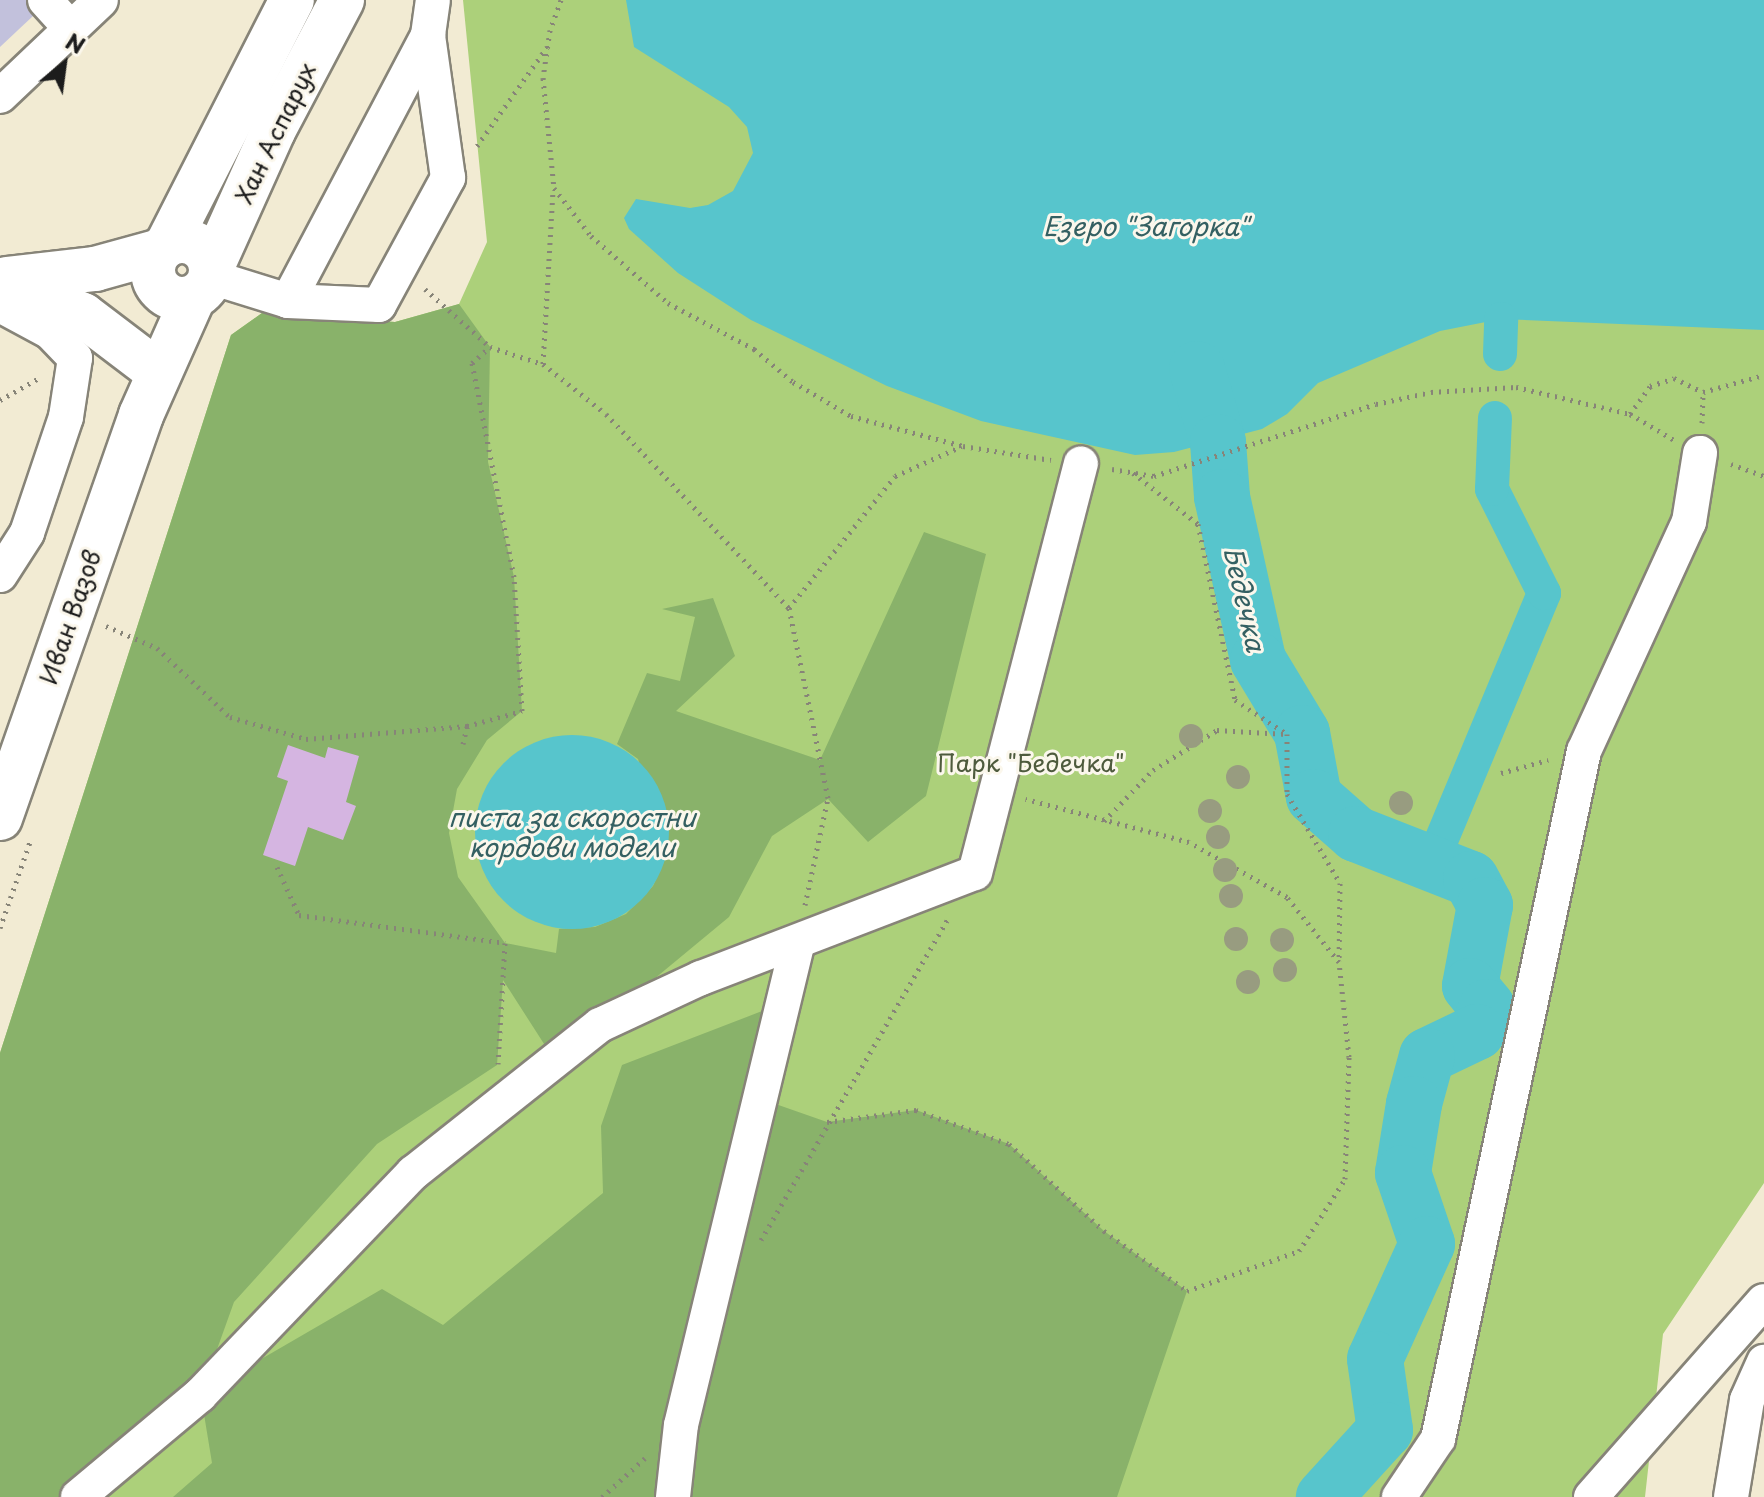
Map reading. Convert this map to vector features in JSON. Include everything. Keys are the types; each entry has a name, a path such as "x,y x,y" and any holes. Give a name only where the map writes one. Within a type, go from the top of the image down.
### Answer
{"main road":[{"name":"Хан Аспарух","path":"159,262 292,0"},
{"name":"Хан Аспарух","path":"205,281 273,131 342,0"},
{"path":"0,280 159,262 196,244 205,281"},
{"name":"Иван Вазов","path":"141,415 159,262"},
{"path":"0,280 83,315 146,363"},
{"name":"Иван Вазов","path":"0,818 141,415 205,281"}],"street":[{"path":"45,0 70,28"},
{"path":"0,96 101,0"},
{"path":"205,281 288,301 379,305 448,178 428,35 433,0"},
{"path":"288,301 428,35"},
{"path":"0,305 50,332 75,358 66,417 27,533 0,575"},
{"path":"1399,1497 1438,1439 1584,751 1689,522 1700,453"},
{"path":"78,1497 200,1395 413,1173 600,1025 701,978 797,946 975,873 1081,463"},
{"path":"673,1497 681,1425 797,946"},
{"path":"1591,1497 1764,1301"},
{"path":"1731,1497 1747,1400 1764,1362"}],"path":[{"path":"543,364 554,188 543,78 561,0"},
{"path":"448,178 494,127 530,66 548,46"},
{"path":"554,188 591,236 668,303 754,349 793,382 851,416 963,446 1154,476 1376,404 1431,392 1516,387 1630,414 1650,386 1674,378 1703,392 1764,375"},
{"path":"400,266 490,347 543,364 606,414 789,608 828,798 797,946"},
{"path":"106,626 157,648 230,717 306,739 467,726 522,711 514,577 472,363 490,347"},
{"path":"789,608 895,476 963,446"},
{"path":"1132,472 1198,524 1235,700 1287,734"},
{"path":"463,744 467,726"},
{"path":"1104,821 1153,770 1217,730 1287,734"},
{"path":"827,1122 916,1110 1009,1144 1104,1231 1187,1291 1299,1251 1345,1179 1349,1057 1339,962 1340,883 1287,794 1287,734"},
{"path":"1501,773 1584,751"},
{"path":"998,791 1189,842 1287,897 1339,962"},
{"path":"277,867 299,915 505,943 495,1108"},
{"path":"754,1254 827,1122 975,873"}],"shaded area":[{"path":"0,0 50,0 0,47"}],"green space":[{"name":"Парк \"Бедечка\"","path":"463,0 1764,0 1764,1183 1663,1334 1645,1497 0,1497 0,1053 231,335 262,313 395,322 459,304 487,242"},
{"path":"459,304 490,347 488,462 514,577 522,711 487,740 457,789 449,833 458,877 505,943 556,953 559,929 595,927 626,914 653,886 667,855 638,759 617,744 647,673 680,681 695,617 662,609 713,598 735,656 676,711 820,760 924,532 986,554 926,796 868,842 828,799 772,836 729,917 555,1061 503,980 497,1065 377,1144 234,1302 201,1394 382,1289 443,1325 603,1193 601,1126 622,1065 783,1003 761,1099 827,1122 916,1110 1009,1144 1104,1231 1187,1291 1117,1497 173,1497 212,1463 201,1396 78,1497 0,1497 0,1053 231,335 262,313 395,322"}],"water":[{"name":"Езеро \"Загорка\"","path":"626,0 1764,0 1764,330 1501,319 1440,331 1318,383 1287,414 1262,429 1174,452 1135,455 981,421 887,386 751,320 678,273 629,229 624,218 636,199 690,208 708,205 733,191 753,153 747,127 729,107 634,47"},
{"name":"писта за скоростни кордови модели","path":"572,735 609,742 641,763 662,795 669,832 662,869 641,901 609,922 572,929 535,922 503,901 482,869 475,832 482,795 503,763 535,742"}],"building":[{"path":"288,745 325,758 328,747 359,756 346,802 356,806 343,840 308,827 295,866 263,855 288,781 277,777"}],"waterway":[{"path":"1500,354 1501,319"},
{"name":"Бедечка","path":"1197,369 1218,442 1222,497 1258,660 1302,733 1314,797 1356,834 1471,879 1485,905 1470,986 1487,1007 1477,1032 1427,1056 1414,1104 1403,1173 1427,1244 1375,1359 1385,1430 1324,1497"},
{"path":"1433,860 1544,593 1492,489 1495,418"}]}
